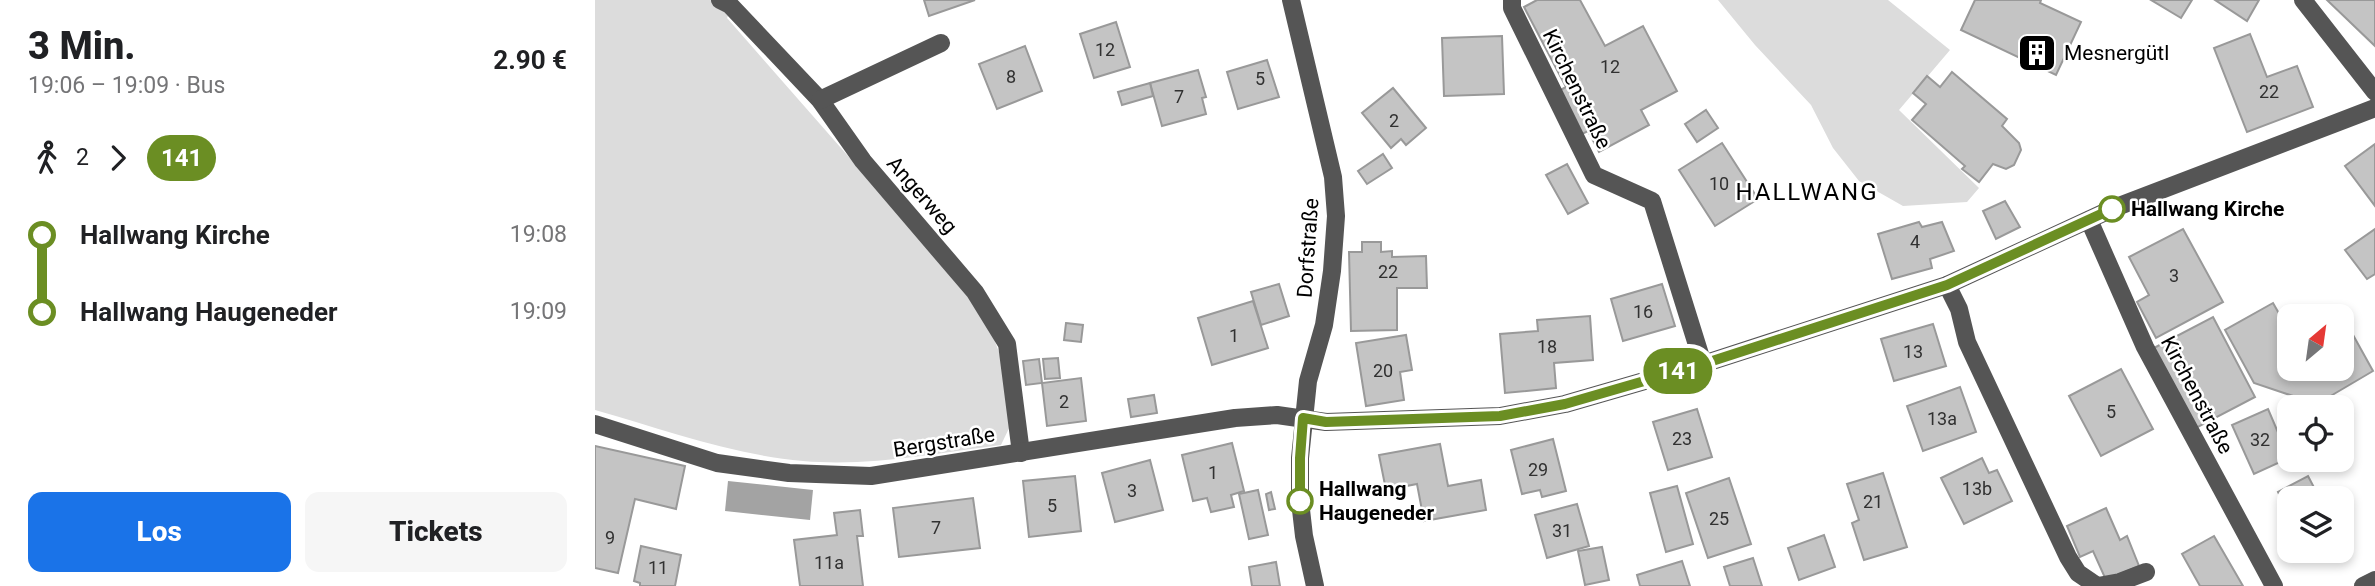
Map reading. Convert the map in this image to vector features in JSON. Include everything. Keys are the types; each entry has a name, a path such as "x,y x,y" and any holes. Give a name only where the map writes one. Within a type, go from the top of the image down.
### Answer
{"street":[{"name":"Angerweg","path":"720,0 730,5 820,100 863,162 975,292 1007,344 1021,453"},
{"name":"Dorfstraße","path":"1291,0 1333,177 1336,216 1324,325 1308,381 1300,458 1300,501 1304,536 1315,586"},
{"name":"Kirchenstraße","path":"1512,0 1512,8 1594,175 1652,201 1703,364"},
{"path":"2303,0 2375,92"},
{"path":"820,100 941,43"},
{"path":"1303,418 1326,422 1500,416 1565,404 1703,364 1947,285 2114,208 2375,108"},
{"name":"Kirchenstraße","path":"2089,220 2145,347 2274,586"},
{"path":"1947,285 1959,309 1967,342 2078,573 2098,586 2120,582 2146,572"},
{"name":"Bergstraße","path":"595,424 717,463 789,473 871,476 1235,418 1277,415 1303,418"},
{"path":"2363,586 2375,580"}],"shaded area":[{"path":"595,0 735,0 727,18 920,238 966,294 990,329 1010,396 1011,424 1001,445 878,461 803,461 724,447 595,410"},
{"path":"1718,0 1888,0 1950,50 1899,110 1979,188 1967,202 1903,206 1859,181 1833,148 1811,105 1755,45"},
{"path":"728,481 813,490 810,520 725,511"}],"building":[{"path":"924,0 975,0 929,16"},
{"path":"1537,0 1580,0 1605,46 1643,26 1677,91 1641,110 1649,125 1599,152 1588,131 1578,136 1555,93 1566,87 1524,7"},
{"name":"Mesnergütl","path":"1975,0 2041,0 2040,3 2081,22 2056,75 1961,30"},
{"path":"2151,0 2192,0 2181,18"},
{"path":"2215,0 2259,0 2247,21"},
{"path":"2327,0 2375,0 2375,46"},
{"path":"1116,22 1130,67 1094,78 1080,34"},
{"path":"2250,34 2267,77 2297,66 2313,107 2247,132 2214,48"},
{"path":"1502,36 1504,94 1444,96 1442,38"},
{"path":"1025,46 1042,91 997,109 979,64"},
{"path":"1267,60 1279,97 1238,109 1227,72"},
{"path":"1198,70 1206,97 1202,98 1206,114 1162,126 1150,83"},
{"path":"1952,72 2007,119 2002,126 2019,143 2021,150 2014,165 2006,169 1993,164 1979,182 1962,169 1965,166 1912,120 1926,104 1913,93 1927,76 1940,87"},
{"path":"1150,83 1153,96 1122,105 1118,92"},
{"path":"1393,88 1426,128 1406,145 1401,139 1391,148 1362,113"},
{"path":"1706,110 1718,128 1697,142 1685,124"},
{"path":"1722,143 1758,199 1715,226 1679,170"},
{"path":"2375,144 2375,206 2345,166"},
{"path":"1383,154 1392,168 1367,184 1358,171"},
{"path":"1567,164 1588,203 1568,214 1546,175"},
{"path":"2005,201 2020,227 1996,239 1983,211"},
{"path":"1919,222 1922,227 1942,222 1954,251 1930,259 1932,268 1892,279 1878,234"},
{"path":"2183,229 2223,302 2156,338 2137,302 2149,295 2129,257"},
{"path":"2375,229 2375,274 2367,279 2345,250"},
{"path":"1362,242 1381,242 1381,252 1392,251 1392,257 1426,256 1427,288 1397,288 1397,330 1351,331 1349,252 1362,252"},
{"path":"1279,284 1289,316 1261,325 1251,292"},
{"path":"1662,284 1675,326 1623,341 1611,299"},
{"path":"1253,301 1268,348 1212,365 1198,318"},
{"path":"2273,303 2277,310 2277,382 2354,382 2354,337 2373,371 2332,395 2290,395 2254,383 2225,330"},
{"path":"1590,316 1593,360 1554,363 1556,388 1505,393 1500,334 1538,331 1537,320"},
{"path":"2213,317 2255,397 2194,429 2152,349"},
{"path":"1066,323 1083,325 1081,342 1064,340"},
{"path":"1933,324 1946,366 1894,381 1881,339"},
{"path":"1406,335 1412,370 1400,372 1404,400 1366,406 1356,343"},
{"path":"1058,358 1060,378 1045,379 1043,359"},
{"path":"1039,359 1042,383 1026,385 1023,361"},
{"path":"2121,369 2153,429 2101,456 2069,396"},
{"path":"1081,378 1086,421 1047,426 1042,383"},
{"path":"1960,387 1976,432 1923,451 1907,406"},
{"path":"1154,395 1157,413 1131,417 1128,399"},
{"path":"1697,409 1712,457 1668,470 1653,422"},
{"path":"2268,409 2277,430 2277,463 2254,474 2232,425"},
{"path":"1553,439 1566,491 1542,497 1540,490 1522,494 1511,450"},
{"path":"1232,443 1244,491 1231,495 1234,507 1211,512 1207,498 1193,501 1182,455"},
{"path":"1440,444 1448,486 1481,480 1486,510 1424,521 1417,484 1386,490 1379,455"},
{"path":"595,446 685,466 676,509 635,499 618,573 595,568"},
{"path":"1982,458 1989,473 1997,470 2012,501 1964,524 1941,478"},
{"path":"1150,460 1163,510 1115,522 1102,473"},
{"path":"1883,473 1907,547 1864,560 1852,523 1859,520 1847,484"},
{"path":"1075,476 1081,531 1029,537 1023,481"},
{"path":"2308,476 2313,486 2289,486"},
{"path":"1729,478 1751,544 1708,558 1686,493"},
{"path":"1677,486 1693,544 1666,552 1650,493"},
{"path":"1258,490 1268,535 1249,539 1239,494"},
{"path":"1271,492 1275,509 1269,510 1266,494"},
{"path":"973,498 980,548 899,557 893,508"},
{"path":"1577,504 1589,546 1547,558 1535,515"},
{"path":"2106,508 2120,540 2127,536 2139,566 2106,580 2093,551 2080,557 2067,526"},
{"path":"860,510 863,536 857,536 863,586 800,586 794,540 837,535 834,513"},
{"path":"1824,535 1835,567 1799,580 1788,548"},
{"path":"2214,536 2243,586 2200,586 2182,554"},
{"path":"641,546 681,555 675,586 640,586 640,583 634,581"},
{"path":"1602,547 1609,580 1585,585 1578,551"},
{"path":"1753,558 1762,586 1730,586 1724,567"},
{"path":"1682,561 1690,586 1640,586 1637,575"},
{"path":"1276,562 1280,586 1252,586 1249,567"}],"bus line":[{"name":"141","path":"1300,501 1303,418 1326,422 1500,416 1565,404 1703,364 1947,285 2112,209"}],"place":[{"name":"Mesnergütl","path":"2037,53"},
{"name":"Hallwang Kirche","path":"2112,209"},
{"name":"Hallwang Haugeneder","path":"1300,501"}],"district":[{"name":"HALLWANG","path":"1807,192"}]}
